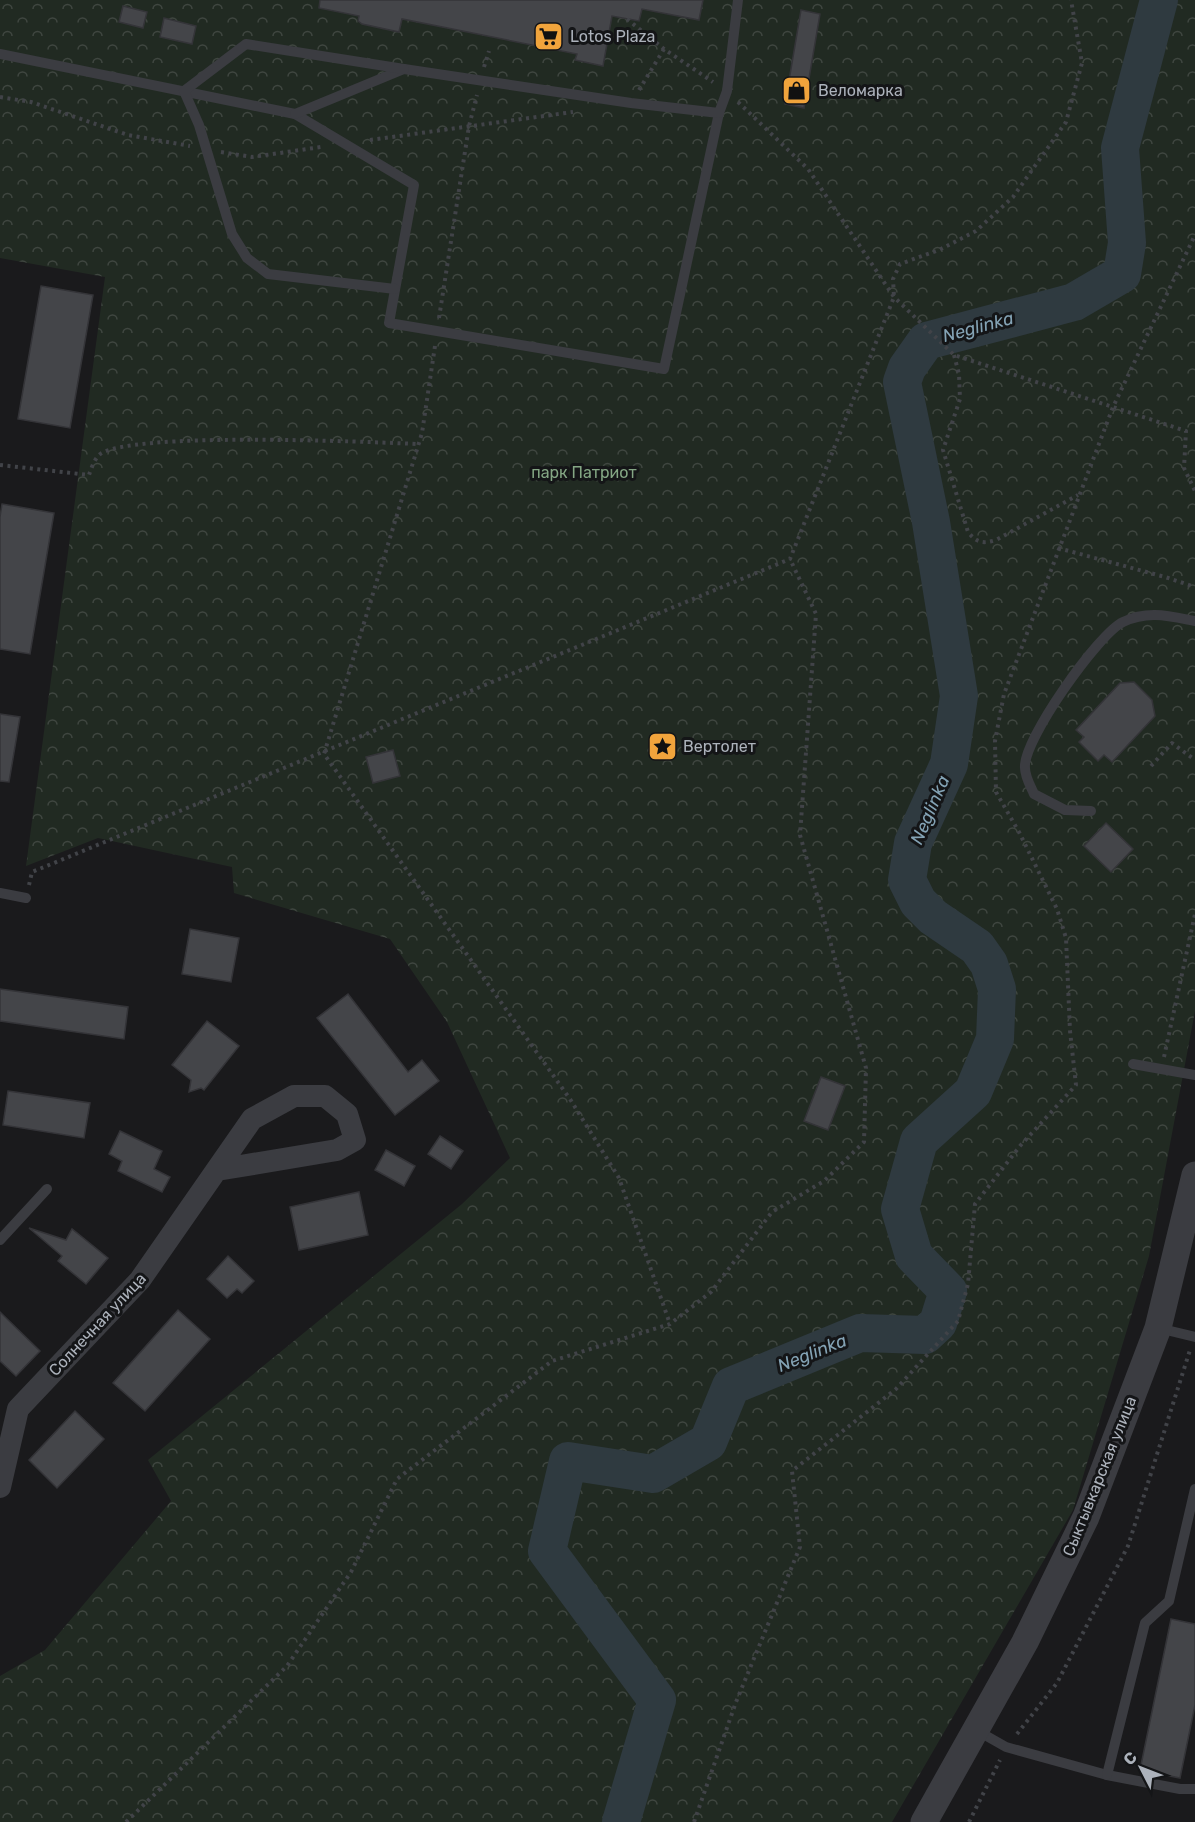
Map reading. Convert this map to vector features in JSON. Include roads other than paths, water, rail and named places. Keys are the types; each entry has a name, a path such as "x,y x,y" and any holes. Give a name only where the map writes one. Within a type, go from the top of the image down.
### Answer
{"street":[{"name":"Солнечная улица","path":"0,1487 18,1409 140,1280 252,1119 294,1095 326,1096 347,1114 355,1140 337,1150 217,1170"},
{"name":"Сыктывкарская улица","path":"924,1822 1025,1642 1086,1517 1158,1328 1195,1175"}],"lane":[{"path":"0,54 296,114 414,185 389,323 664,369 719,113 727,91 738,0"},
{"path":"184,91 246,44 404,69 719,113"},
{"path":"296,114 404,69"},
{"path":"184,91 200,125 232,234 247,258 268,274 395,289"},
{"path":"1091,811 1065,810 1034,794 1024,768 1033,737 1064,689 1099,645 1121,622 1151,612 1195,621"},
{"path":"0,893 26,898"},
{"path":"1133,1064 1195,1075"},
{"path":"0,1240 47,1189"},
{"path":"1158,1328 1195,1337"},
{"path":"1107,1775 1145,1623 1169,1601 1195,1489"},
{"path":"976,1730 1006,1747 1107,1775 1180,1789 1195,1789"}],"waterway":[{"name":"Neglinka","path":"621,1822 657,1700 547,1551 568,1461 653,1474 708,1442 731,1386 860,1333 925,1335 938,1323 948,1291 914,1256 900,1209 919,1141 973,1092 995,1039 997,989 989,964 977,947 933,917 918,902 907,880 913,843 949,764 959,696 931,522 902,382 907,368 926,341 1074,302 1122,274 1127,243 1120,148 1159,0"}],"place":[{"name":"Lotos Plaza","path":"549,36"},
{"name":"Веломарка","path":"797,90"},
{"name":"Вертолет","path":"662,746"}],"park label":[{"name":"парк Патриот","path":"584,472"}]}
